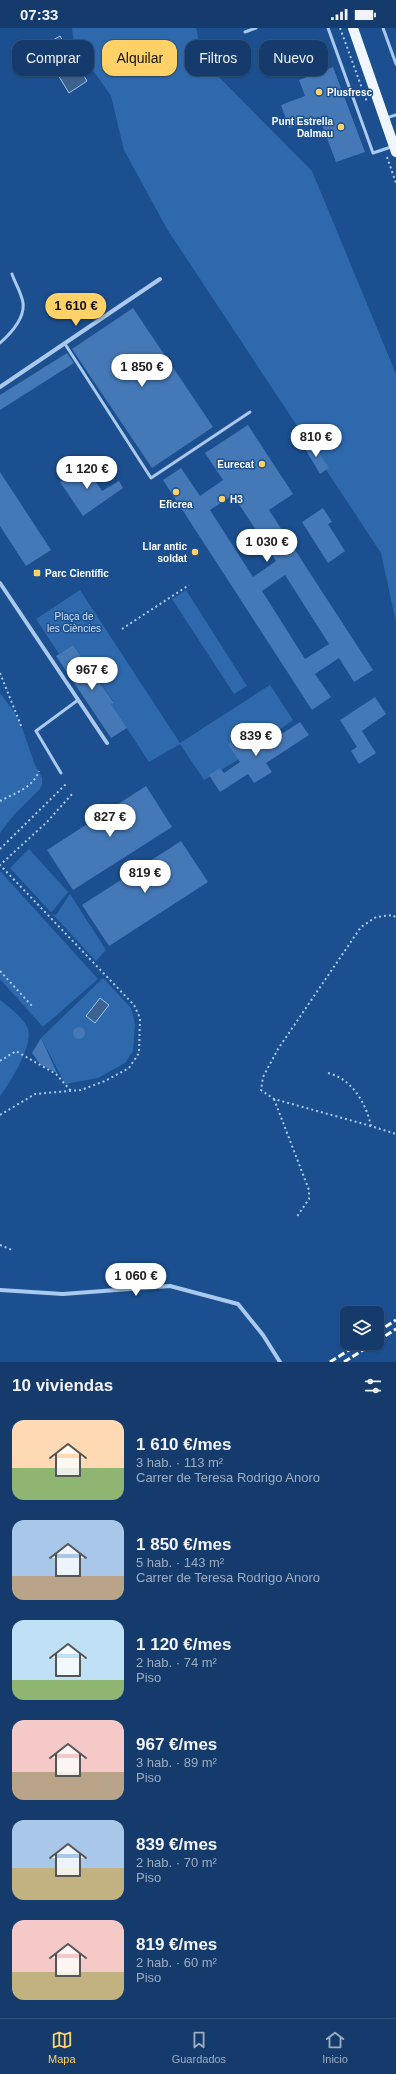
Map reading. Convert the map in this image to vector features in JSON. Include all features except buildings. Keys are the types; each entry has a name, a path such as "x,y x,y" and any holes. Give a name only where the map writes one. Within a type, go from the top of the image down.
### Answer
{"main road":[{"path":"353,28 395,150"}],"street":[{"path":"0,387 160,279"},
{"path":"0,584 107,743"},
{"path":"0,1290 63,1294 170,1286 238,1304 263,1335 280,1362"}],"lane":[{"path":"246,32 256,28"},
{"path":"328,28 373,153 395,150"},
{"path":"383,28 396,64"},
{"path":"384,118 396,115"},
{"path":"0,343 8,336 21,318 23,304 12,274"},
{"path":"65,344 152,478 250,412"},
{"path":"61,773 36,731 78,700"}],"path":[{"path":"122,629 189,585"},
{"path":"0,672 22,728"},
{"path":"0,801 30,786 37,779 39,771"},
{"path":"0,850 67,783"},
{"path":"0,1115 35,1094 81,1090 105,1081 129,1068 139,1053 140,1018 134,1005 0,865 47,822 73,793"},
{"path":"396,918 393,916 376,917 361,927 282,1042 263,1077 261,1090 274,1099 396,1134"},
{"path":"0,971 32,1006"},
{"path":"0,1061 16,1051 56,1074 71,1091"},
{"path":"328,1073 338,1075 352,1086 368,1113 371,1126"},
{"path":"274,1099 309,1190 309,1199 296,1218"},
{"path":"0,1245 12,1250"}],"green space":[{"path":"72,28 196,28 199,40 185,40 185,76 218,76 312,171 396,374 396,622 381,553 167,229 124,150 111,96 94,72 94,40 74,40"},
{"name":"Plaça de les Ciències","path":"80,590 180,743 270,685 293,720 236,761 204,780 180,744 149,762 111,704 114,702 73,645 59,654 36,619"},
{"path":"186,590 247,686 234,694 172,599"},
{"path":"0,693 15,713 22,728 35,765 42,778 42,785 39,790 13,816 0,833"},
{"path":"29,849 68,892 51,913 10,868"},
{"path":"0,871 98,979 43,1027 0,979"},
{"path":"70,894 106,950 96,961 52,913 56,915"},
{"path":"103,978 131,1008 135,1024 133,1051 125,1063 98,1078 65,1084 41,1038"},
{"path":"0,1000 23,1021 28,1029 29,1036 20,1064 0,1096"}],"shaded area":[{"path":"60,36 62,40 53,40"},
{"path":"59,76 84,76 87,81 69,93"},
{"path":"100,998 109,1005 95,1023 86,1016"}],"railway":[{"path":"384,1328 396,1320"},
{"path":"384,1337 396,1329"},
{"path":"330,1362 349,1350"},
{"path":"344,1362 363,1350"}],"place":[{"name":"Plusfresc","path":"319,92"},
{"name":"Punt Estrella Dalmau","path":"341,127"},
{"name":"Eurecat","path":"262,464"},
{"name":"Eficrea","path":"176,492"},
{"name":"H3","path":"222,499"},
{"name":"Llar antic soldat","path":"195,552"},
{"name":"Parc Científic","path":"37,573"}]}
